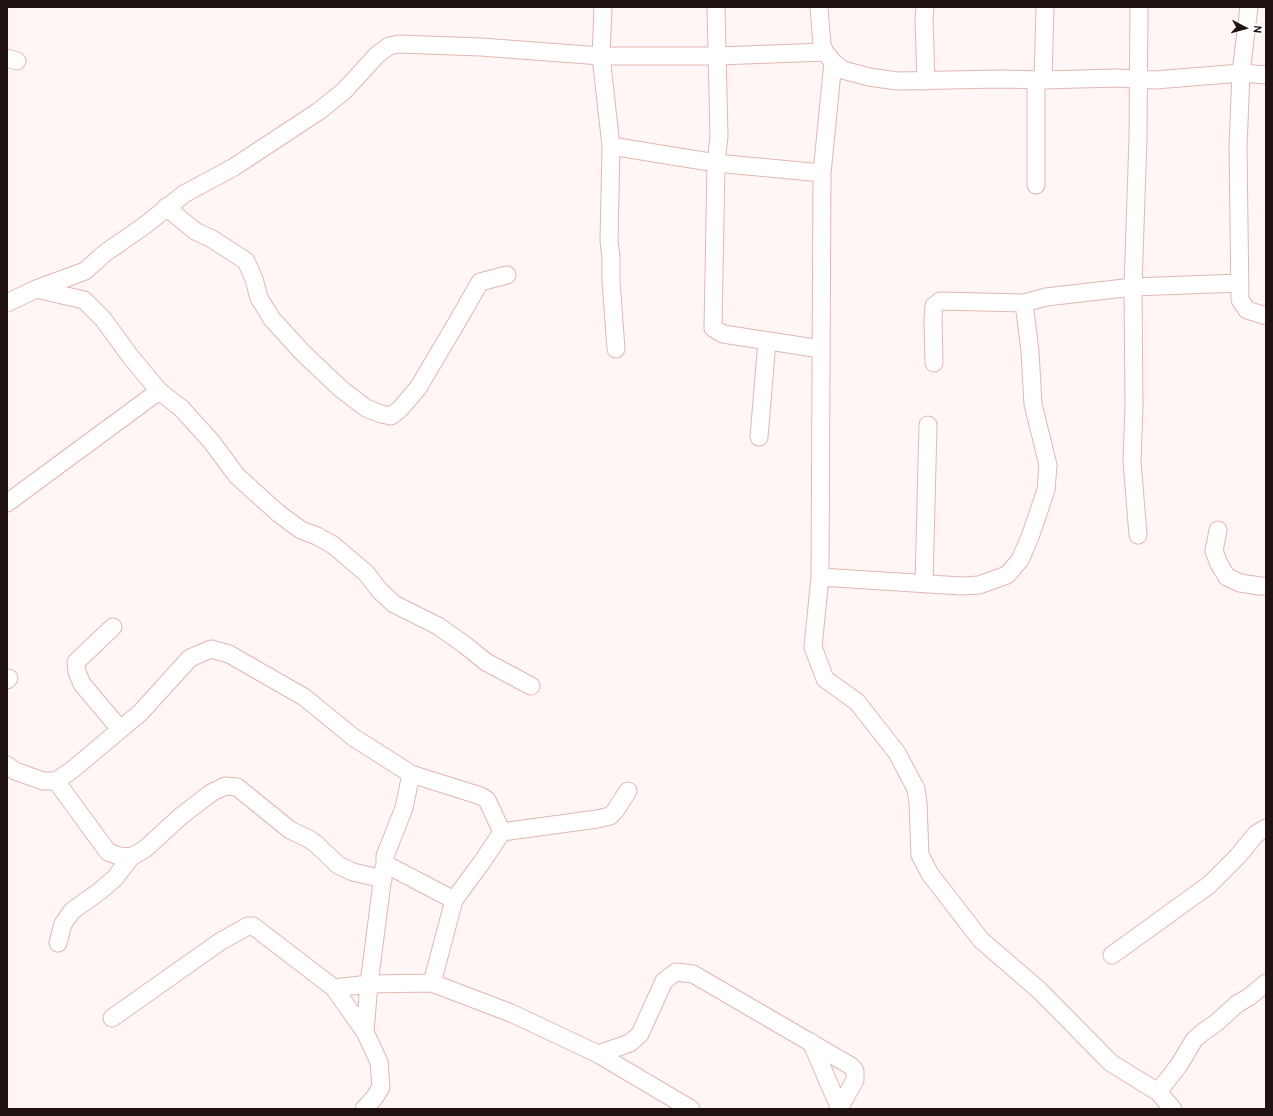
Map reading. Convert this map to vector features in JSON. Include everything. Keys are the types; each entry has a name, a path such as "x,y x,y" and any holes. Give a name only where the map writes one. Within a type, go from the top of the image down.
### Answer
{"street":[{"path":"603,7 601,56 611,146 609,241 616,349"},
{"path":"716,7 719,136 716,163 713,328 723,334 821,349"},
{"path":"819,7 822,45 829,57 843,70 869,77 897,81 1039,80 1073,78 1155,80 1240,73 1266,75"},
{"path":"926,7 924,20 926,80"},
{"path":"1036,185 1039,80 1045,7"},
{"path":"1138,535 1132,461 1134,407 1133,287 1138,138 1139,7"},
{"path":"1249,7 1240,73 1238,147 1240,300 1247,310 1266,316"},
{"path":"7,303 36,289 85,271 105,253 144,226 184,194 234,167 319,111 344,91 377,55 389,46 399,44 601,56 829,57"},
{"path":"829,57 822,173 820,577 813,647 825,679 857,702 897,753 916,789 920,855 930,874 981,940 1039,990 1111,1063 1158,1092 1174,1109"},
{"path":"611,146 716,163 822,173"},
{"path":"166,207 195,231 212,239 246,260 254,279 259,298 272,319 302,352 341,389 366,408 391,416 400,409 418,388 480,282 507,275"},
{"path":"84,300 85,271"},
{"path":"934,363 934,306 940,301 1024,303 1046,297 1133,287 1240,283"},
{"path":"36,289 84,300 103,319 130,356 159,391 181,408 211,441 237,476 278,513 301,530 317,536 333,545 366,573 380,591 394,604 438,626 486,662 531,686"},
{"path":"820,577 961,586 979,585 1007,575 1020,560 1030,537 1046,490 1048,465 1033,404 1030,351 1024,303"},
{"path":"759,437 767,341"},
{"path":"7,503 159,391"},
{"path":"924,584 928,425"},
{"path":"1218,530 1214,550 1218,564 1227,577 1240,583 1266,586"},
{"path":"113,627 76,662 77,672 82,684 120,729"},
{"path":"7,765 15,771 43,781 56,781 72,770 140,713 190,658 211,649 229,654 304,697 353,737 411,774 481,796 487,800 502,832"},
{"path":"365,1032 369,984 385,856 404,808 411,774"},
{"path":"56,781 108,852 131,858"},
{"path":"58,943 63,924 72,911 115,878 131,858 145,849 181,816 211,793 226,786 237,787 290,830 309,839 338,865 353,872 384,870 389,866 454,900"},
{"path":"432,983 454,900 502,832 610,816 628,791"},
{"path":"1112,955 1209,884 1238,856 1256,834 1266,828"},
{"path":"112,1018 221,941 248,926 253,926 334,988 365,1032 379,1062 380,1087 375,1097 364,1109"},
{"path":"598,1054 630,1043 640,1034 664,981 676,972 693,974 851,1066 855,1071 855,1080 840,1108"},
{"path":"334,988 369,984 432,983 511,1013 598,1054 691,1109"},
{"path":"1158,1092 1179,1065 1194,1040 1237,1004 1266,984"},
{"path":"811,1042 840,1108"}]}
